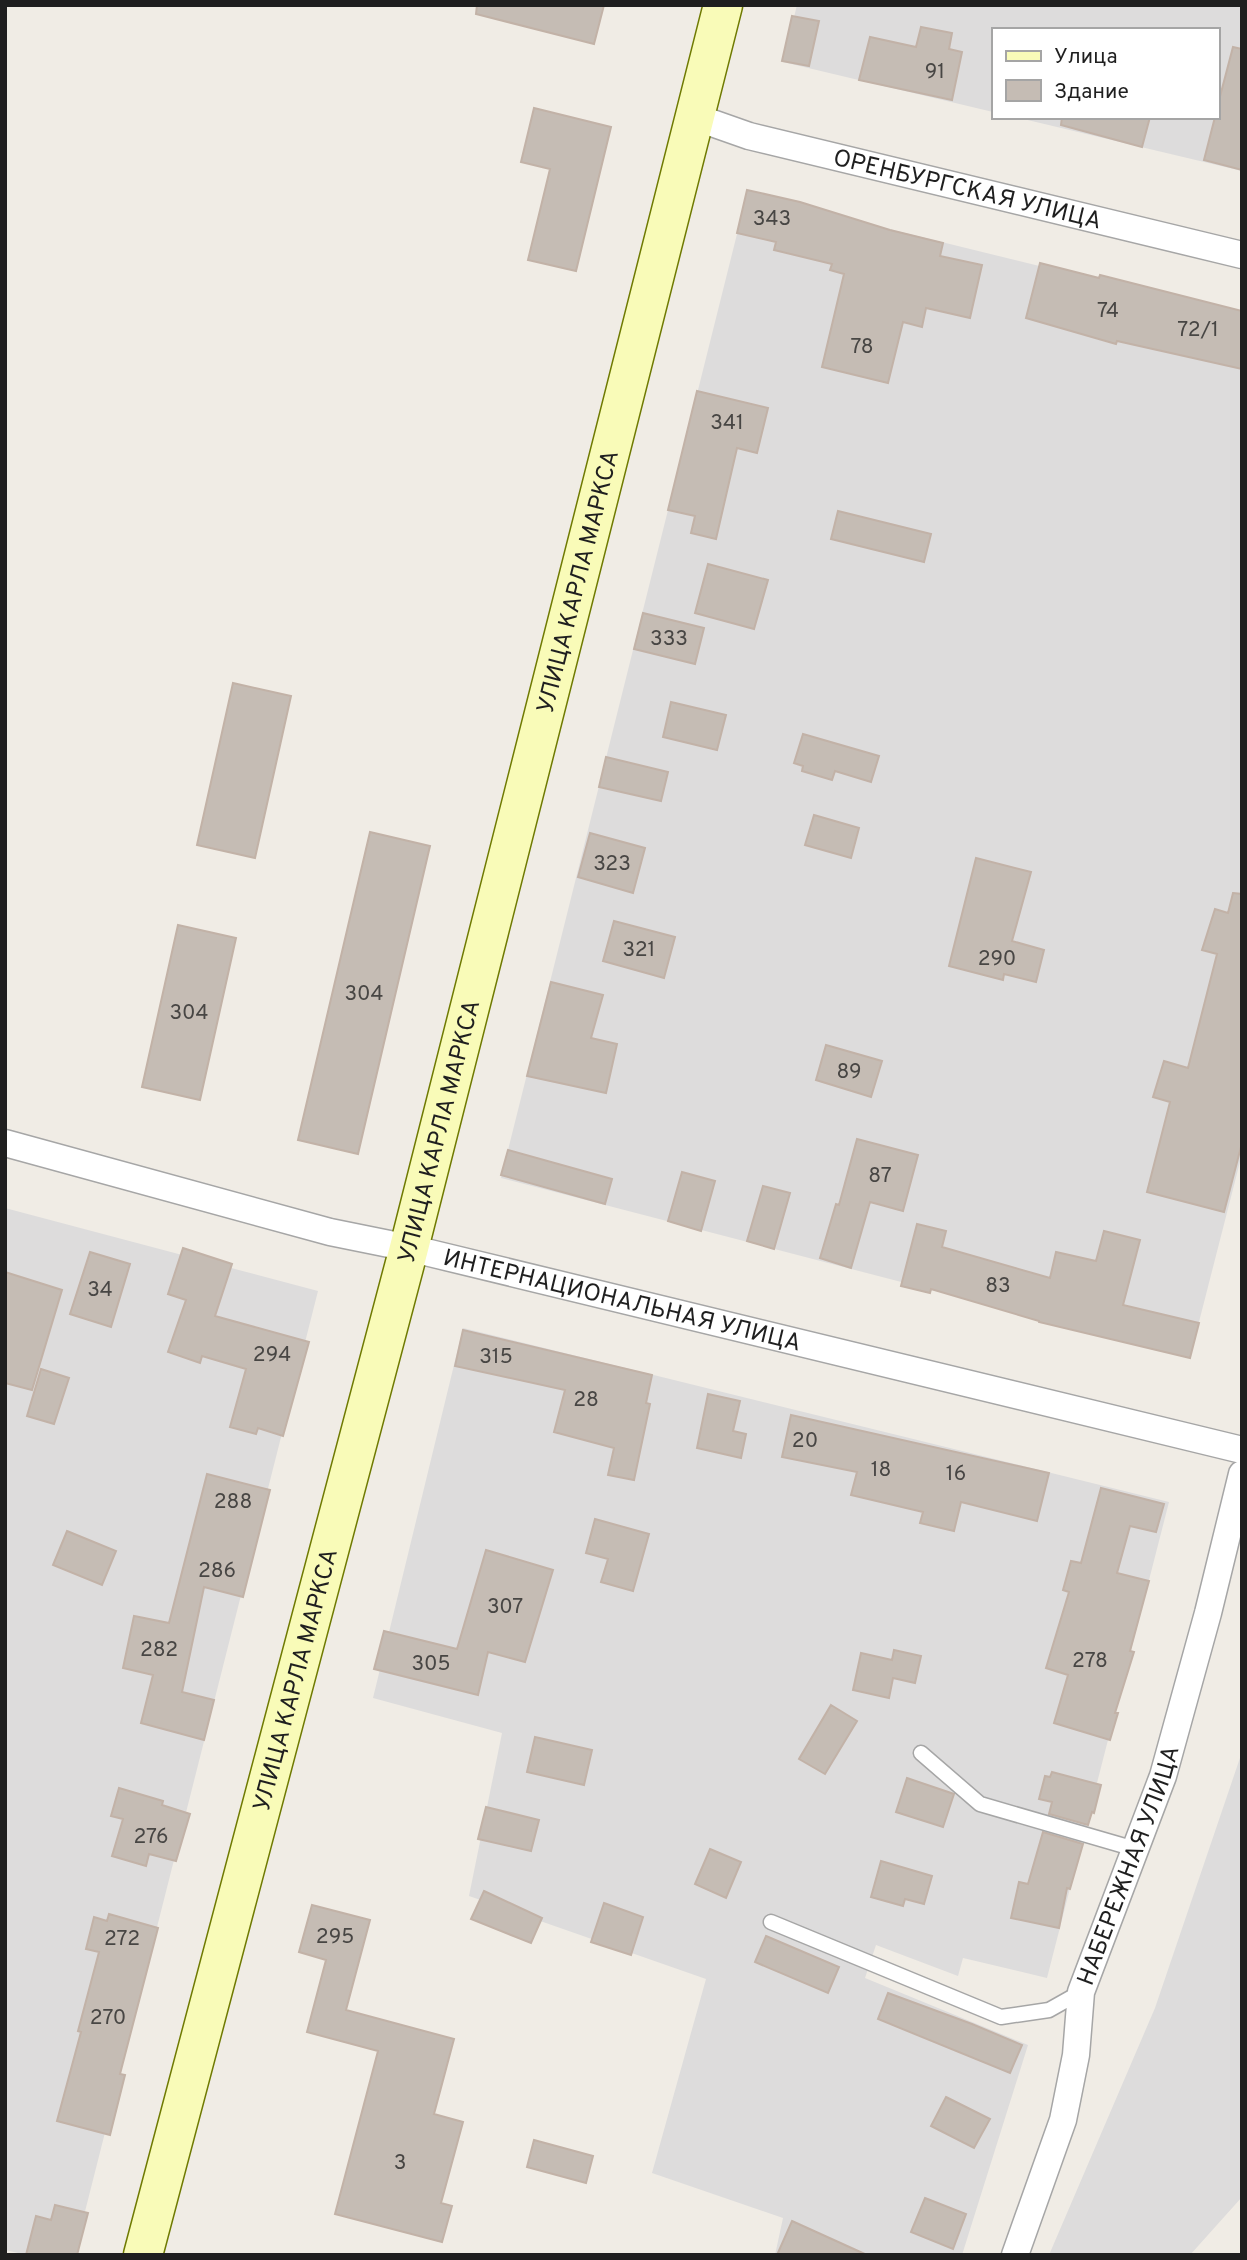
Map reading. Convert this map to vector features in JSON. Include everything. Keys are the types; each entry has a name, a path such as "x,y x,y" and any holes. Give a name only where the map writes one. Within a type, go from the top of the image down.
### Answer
{"main road":[{"name":"УЛИЦА КАРЛА МАРКСА","path":"143,2255 409,1248 723,5"}],"street":[{"name":"ОРЕНБУРГСКАЯ УЛИЦА","path":"695,117 749,136 1242,255"},
{"name":"ИНТЕРНАЦИОНАЛЬНАЯ УЛИЦА","path":"5,1143 330,1232 409,1248 1242,1450"},
{"name":"НАБЕРЕЖНАЯ УЛИЦА","path":"1015,2255 1063,2120 1076,2054 1081,1992 1163,1776 1208,1613 1242,1475"}],"lane":[{"path":"921,1753 980,1804 1135,1849"},
{"path":"771,1922 1001,2017 1049,2010 1081,1992"}],"shaded area":[{"path":"797,5 1242,5 1242,171 1023,119 1219,119 1219,28 992,28 992,112 783,62"},
{"path":"747,194 1242,316 1242,1154 1190,1357 501,1178"},
{"path":"5,1208 318,1291 74,2255 27,2255 5,2250"},
{"path":"463,1328 1169,1502 1047,1978 963,1958 958,1976 876,1945 865,1978 1028,2045 962,2255 775,2255 783,2218 652,2173 706,1979 469,1896 502,1733 373,1698"},
{"path":"1242,1752 1242,2197 1190,2255 1049,2255 1155,2008"}],"building":[{"path":"477,5 604,5 594,44 476,14"},
{"path":"792,16 819,21 809,66 782,61"},
{"path":"921,27 952,33 949,49 962,52 952,100 859,80 870,37 916,47"},
{"path":"1233,47 1242,49 1242,170 1204,160 1214,119 1219,119 1219,100"},
{"path":"534,108 611,127 576,271 528,260 550,169 521,162"},
{"path":"1062,119 1149,119 1142,147 1061,125"},
{"path":"747,190 800,202 890,230 943,243 940,256 982,265 970,318 926,308 922,327 903,322 888,383 822,367 844,274 830,270 832,264 774,250 776,242 737,233"},
{"path":"1040,263 1099,278 1100,275 1242,311 1242,369 1117,341 1116,344 1026,318"},
{"path":"697,391 768,408 757,453 737,448 716,539 691,533 695,516 668,510"},
{"path":"838,511 931,534 924,562 831,539"},
{"path":"708,564 768,580 754,629 695,613"},
{"path":"643,613 704,628 695,664 634,649"},
{"path":"233,683 291,696 255,858 197,845"},
{"path":"671,702 726,715 717,750 663,737"},
{"path":"803,734 879,756 871,782 835,771 832,780 802,771 803,766 794,763"},
{"path":"606,757 668,772 661,801 599,787"},
{"path":"814,815 859,828 851,858 805,845"},
{"path":"370,832 430,846 358,1154 298,1140"},
{"path":"590,833 645,848 633,893 578,877"},
{"path":"976,858 1031,872 1012,941 1044,950 1036,982 1004,974 1003,980 949,966"},
{"path":"1233,893 1242,894 1242,1143 1224,1212 1147,1192 1170,1102 1153,1097 1164,1061 1188,1068 1217,954 1202,950 1215,909 1228,913"},
{"path":"614,921 675,937 664,978 603,961"},
{"path":"178,925 236,938 200,1100 142,1087"},
{"path":"551,982 603,995 591,1038 617,1044 606,1093 527,1076"},
{"path":"826,1045 882,1061 871,1097 816,1080"},
{"path":"857,1139 918,1155 903,1211 870,1202 851,1268 820,1258 836,1204 839,1205"},
{"path":"508,1150 612,1179 605,1204 501,1175"},
{"path":"682,1172 715,1181 701,1231 668,1221"},
{"path":"763,1186 790,1193 774,1249 747,1241"},
{"path":"917,1224 946,1231 942,1247 1050,1278 1056,1252 1096,1261 1104,1231 1140,1240 1123,1305 1199,1323 1190,1358 1039,1322 931,1289 930,1293 901,1286"},
{"path":"183,1248 232,1264 215,1316 309,1342 283,1436 258,1428 256,1434 230,1427 246,1369 202,1356 200,1363 168,1352 186,1300 168,1294"},
{"path":"90,1252 130,1264 111,1327 70,1314"},
{"path":"5,1272 62,1290 32,1390 5,1383"},
{"path":"463,1330 652,1375 646,1403 650,1404 634,1480 608,1475 614,1448 554,1432 565,1390 455,1366"},
{"path":"41,1369 69,1378 54,1424 27,1416"},
{"path":"708,1394 740,1401 733,1431 746,1434 741,1458 697,1448"},
{"path":"791,1415 1049,1473 1037,1521 961,1502 954,1531 920,1523 923,1512 851,1495 857,1472 782,1457"},
{"path":"207,1474 270,1490 243,1597 204,1587 182,1692 214,1700 204,1740 141,1723 153,1675 123,1668 134,1616 169,1623"},
{"path":"1101,1488 1164,1504 1156,1532 1130,1526 1117,1573 1149,1581 1130,1651 1134,1652 1115,1713 1118,1713 1110,1740 1054,1723 1068,1675 1046,1668 1069,1592 1063,1590 1071,1561 1081,1563"},
{"path":"595,1519 649,1534 633,1591 601,1582 608,1559 586,1553"},
{"path":"67,1531 116,1551 102,1585 53,1565"},
{"path":"486,1550 553,1570 525,1662 488,1652 478,1695 374,1669 384,1631 457,1649"},
{"path":"894,1650 921,1656 915,1683 893,1678 889,1698 853,1690 861,1653 892,1660"},
{"path":"831,1705 857,1721 825,1774 799,1759"},
{"path":"535,1737 592,1750 584,1785 527,1772"},
{"path":"1052,1772 1101,1785 1088,1825 1049,1814 1052,1802 1039,1799 1045,1776 1050,1777"},
{"path":"907,1778 954,1794 943,1827 896,1812"},
{"path":"119,1788 163,1801 162,1805 190,1814 176,1861 149,1854 146,1866 112,1856 123,1819 111,1816"},
{"path":"486,1807 539,1820 531,1851 478,1839"},
{"path":"1043,1832 1083,1844 1070,1889 1067,1888 1059,1928 1011,1918 1019,1882 1028,1884"},
{"path":"710,1849 741,1862 726,1898 695,1884"},
{"path":"881,1861 932,1876 924,1904 905,1899 903,1906 871,1897"},
{"path":"484,1891 542,1918 531,1943 471,1919"},
{"path":"604,1903 643,1917 631,1955 591,1942"},
{"path":"312,1905 370,1920 346,2010 454,2039 434,2114 463,2122 441,2203 452,2206 442,2242 335,2214 378,2051 307,2032 326,1960 299,1952"},
{"path":"109,1914 158,1928 120,2074 125,2075 110,2135 57,2121 99,1952 86,1949 94,1917 107,1921"},
{"path":"766,1936 839,1967 828,1993 755,1962"},
{"path":"888,1993 1022,2045 1010,2073 878,2019"},
{"path":"946,2097 990,2119 974,2148 931,2126"},
{"path":"534,2140 593,2156 586,2183 527,2167"},
{"path":"925,2198 966,2214 953,2249 911,2232"},
{"path":"55,2205 88,2213 77,2255 26,2255 36,2216 51,2220"},
{"path":"792,2221 867,2255 777,2255"}]}
